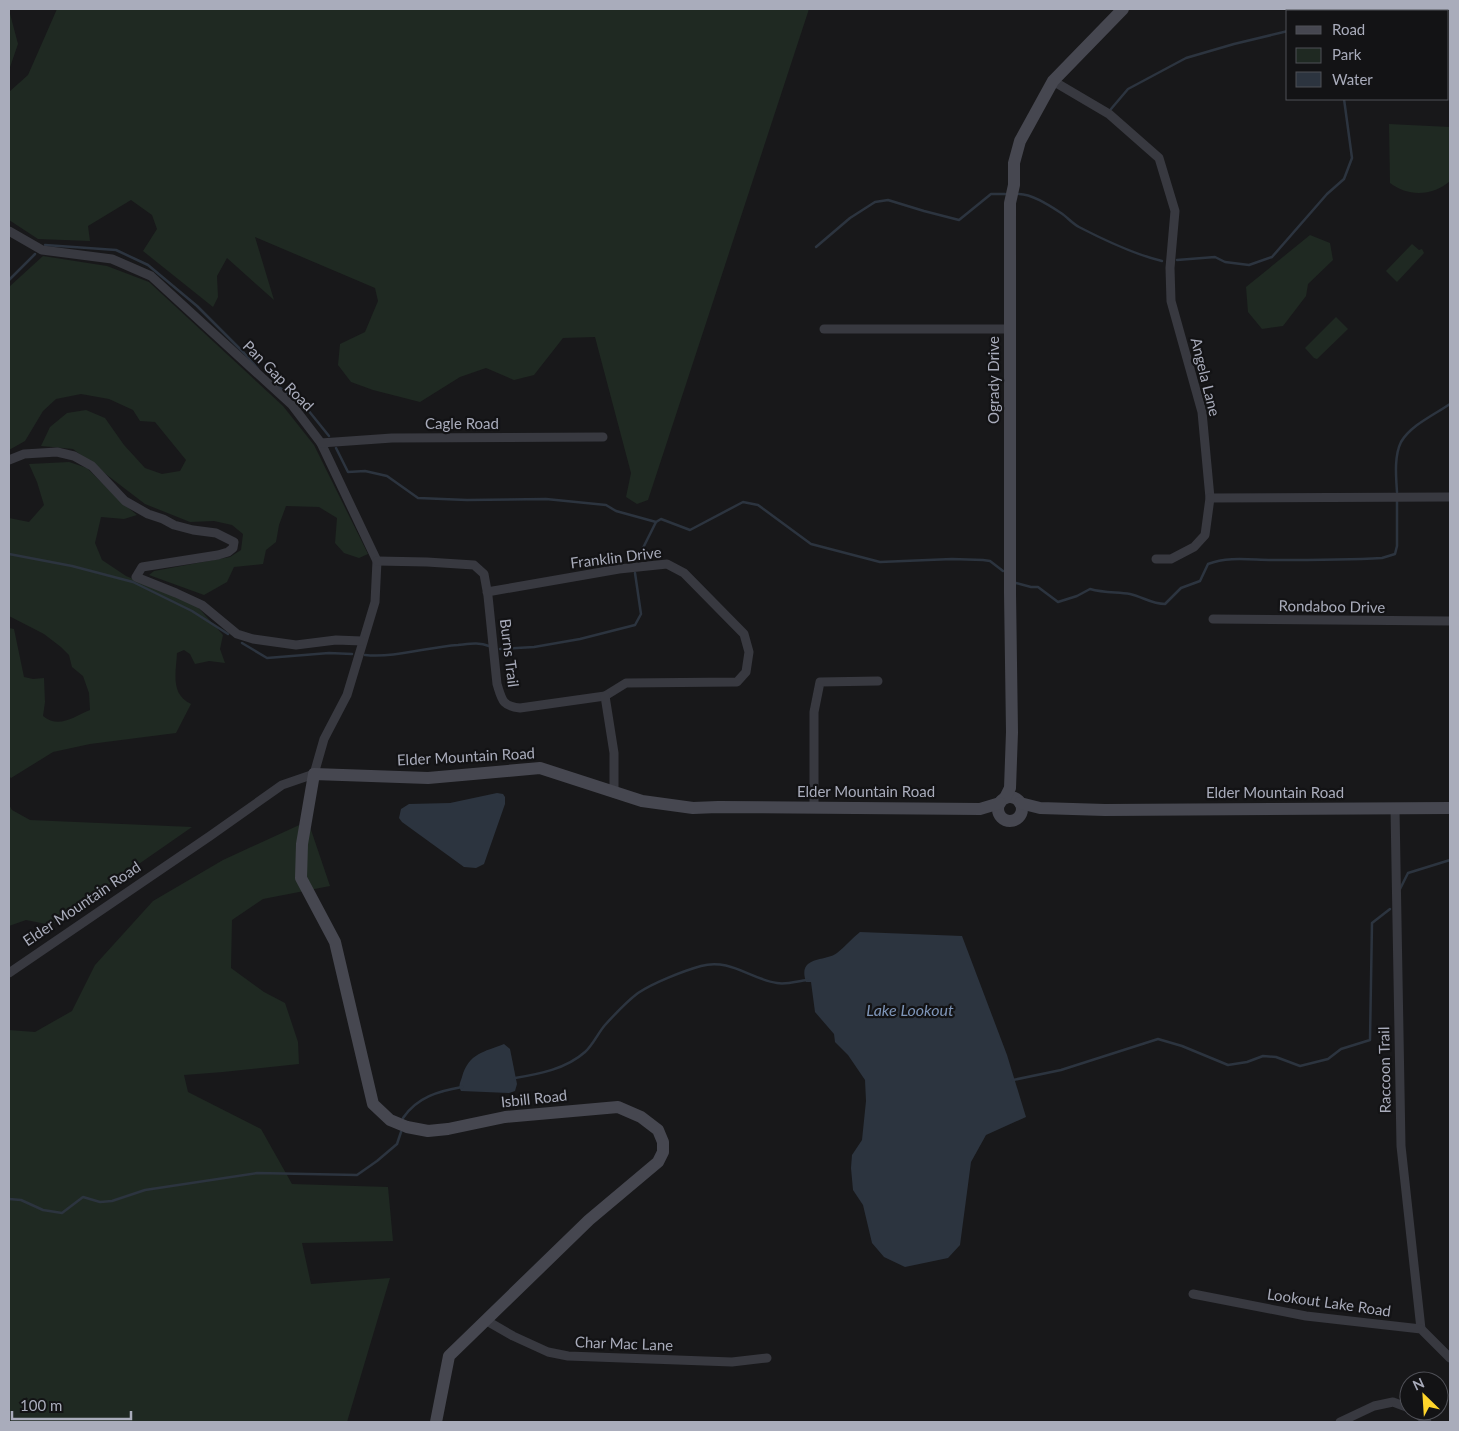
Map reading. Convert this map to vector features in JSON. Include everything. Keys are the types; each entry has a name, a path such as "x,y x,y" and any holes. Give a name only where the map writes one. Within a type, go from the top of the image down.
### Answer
{"street":[{"name":"Ogrady Drive","path":"1008,801 1012,732 1010,204 1014,185 1014,163 1020,141 1054,81 1122,9"},
{"name":"Angela Lane","path":"1054,81 1110,114 1159,158 1175,214 1170,268 1171,301 1202,412 1210,498 1205,535 1194,546 1171,559 1156,560"},
{"name":"Pan Gap Road","path":"9,231 42,250 112,259 151,276 292,406 321,443 377,561 375,602 362,641 348,695 324,739 314,774"},
{"path":"824,329 1010,329"},
{"name":"Cagle Road","path":"321,443 392,438 603,437"},
{"path":"9,460 24,454 57,452 74,456 92,466 126,500 148,514 163,519 174,526 216,533 234,542 233,548 228,552 142,567 136,577 202,605 237,634 267,642 296,645 336,640 362,641"},
{"path":"1210,498 1450,497"},
{"path":"377,561 474,565 484,574 488,592"},
{"name":"Franklin Drive","path":"488,592 619,569 667,564 684,574 744,634 749,652 746,672 737,682 626,683 605,696"},
{"name":"Burns Trail","path":"488,592 498,684 501,697 508,707 520,708 605,696"},
{"name":"Rondaboo Drive","path":"1213,619 1450,621"},
{"path":"814,808 814,712 820,682 878,682"},
{"path":"605,696 614,753 614,793"},
{"name":"Elder Mountain Road","path":"9,973 282,785 314,774 428,778 540,768 642,801 693,808 980,809 1008,801 1040,808 1113,810 1450,808"},
{"name":"Isbill Road","path":"314,774 302,844 301,878 335,942 373,1104 390,1120 408,1127 428,1131 448,1129 505,1117 618,1107 641,1117 658,1130 663,1142 663,1152 658,1162 589,1220 449,1356 436,1422"},
{"path":"1008,801 1022,810 1019,817"},
{"name":"Elder Mountain Road","path":"1008,801 1009,820 1040,808"},
{"name":"Raccoon Trail","path":"1395,809 1395,911 1401,1146 1421,1329"},
{"name":"Lookout Lake Road","path":"1193,1294 1306,1316 1421,1329"},
{"name":"Char Mac Lane","path":"487,1321 513,1336 548,1352 568,1356 732,1362 767,1358"},
{"path":"1421,1329 1450,1358"},
{"path":"1340,1422 1374,1406 1393,1402 1399,1404"}],"green space":[{"path":"57,9 809,9 648,500 637,504 626,497 631,473 595,337 563,338 534,375 514,380 486,368 460,377 420,402 373,390 351,382 338,365 340,344 365,332 378,301 375,288 255,237 274,300 227,258 217,276 218,297 213,307 143,251 157,229 152,215 131,200 88,226 90,241 38,239 9,220 9,92 28,75"},
{"path":"9,10 18,44 9,70"},
{"path":"1389,124 1450,127 1450,181 1436,190 1420,193 1405,191 1390,183"},
{"path":"1310,235 1330,243 1333,260 1308,284 1306,296 1283,326 1262,329 1248,312 1246,287"},
{"path":"1412,244 1419,250 1422,249 1424,253 1397,282 1386,271"},
{"path":"43,256 107,266 149,282 283,406 314,445 368,554 359,558 344,553 335,543 337,518 319,507 286,506 279,525 276,542 266,550 263,564 234,567 227,582 204,595 149,575 154,571 230,557 241,550 243,534 232,525 214,521 190,522 145,504 73,449 41,446 50,427 67,413 86,410 105,418 124,445 145,468 162,474 180,471 186,460 155,422 140,421 133,410 109,399 81,394 56,399 43,411 25,441 9,450 9,287"},
{"path":"1336,317 1348,329 1317,359 1314,358 1305,348"},
{"path":"69,462 87,468 137,515 124,519 101,517 95,543 102,560 126,576 195,604 223,635 220,649 225,663 209,661 195,664 190,654 184,650 177,653 175,675 177,689 184,700 191,704 176,733 90,744 53,752 11,778 9,776 9,628 14,629 24,677 33,679 44,678 45,702 43,716 49,720 60,722 90,710 89,693 83,676 72,667 69,655 44,634 9,616 9,518 29,522 44,505 29,464"},
{"path":"9,805 12,810 30,820 192,827 51,925 26,920 9,926"},
{"path":"308,821 330,886 263,899 232,920 231,968 264,992 285,1003 298,1042 299,1064 184,1075 188,1092 261,1129 292,1184 388,1187 393,1241 302,1243 311,1284 390,1278 347,1422 9,1422 9,1030 35,1032 72,1011 95,965 153,901 223,860"}],"water":[{"path":"497,793 503,794 505,804 484,864 476,868 464,867 399,818 401,809 409,804 450,803"},
{"name":"Lake Lookout","path":"860,932 962,936 1007,1055 1026,1117 986,1135 971,1162 960,1245 948,1258 905,1267 884,1257 872,1243 863,1205 853,1190 852,1155 862,1140 866,1101 865,1080 848,1055 835,1042 834,1034 815,1012 811,982 806,982 804,973 809,963 837,953"},
{"path":"504,1044 510,1049 517,1084 515,1091 509,1093 461,1091 460,1083 465,1069 473,1058 478,1054"}],"waterway":[{"path":"1349,10 1354,9"},
{"path":"1111,109 1128,89 1186,58 1286,31"},
{"path":"1177,260 1215,257 1225,262 1249,265 1272,257 1327,194 1344,179 1352,158 1344,100"},
{"path":"816,247 850,218 875,202 888,200 959,220 991,194 1005,194"},
{"path":"1019,194 1041,201 1061,213 1077,226 1109,242 1162,261"},
{"path":"45,245 116,250 148,265 197,306 258,369"},
{"path":"9,280 35,254"},
{"path":"279,387 308,410 329,436"},
{"path":"1397,492 1396,460 1401,442 1417,425 1450,404"},
{"path":"336,448 348,472 365,471 387,476 418,498 467,500 546,499 606,505 616,511 656,522 661,519 690,530 743,502 758,505 811,544 880,562 952,559 983,560 990,561 1003,571"},
{"path":"1016,583 1038,587 1058,602 1077,596 1090,589 1130,594 1156,603 1165,604 1181,588 1200,581 1208,564 1224,560 1382,558 1395,554 1397,546 1397,501"},
{"path":"637,560 656,522"},
{"path":"9,554 72,566 133,582 192,611 228,634"},
{"path":"500,649 534,647 580,639 635,625 641,614 635,573"},
{"path":"242,643 267,658 329,653 352,654"},
{"path":"365,655 400,654 470,644 489,646"},
{"path":"1400,889 1408,873 1450,860"},
{"path":"1013,1080 1061,1070 1158,1039 1182,1046 1228,1065 1247,1062 1263,1056 1276,1057 1300,1066 1328,1059 1341,1049 1370,1040 1372,923 1390,909"},
{"path":"515,1078 552,1070 578,1058 588,1049 602,1028 638,993 660,981 694,968 711,964 721,965 777,983 807,980"},
{"path":"403,1118 415,1105 429,1096 462,1087"},
{"path":"9,1199 21,1200 43,1210 62,1213 83,1197 100,1202 112,1201 145,1190 257,1173 357,1175 397,1144 401,1132"}]}
